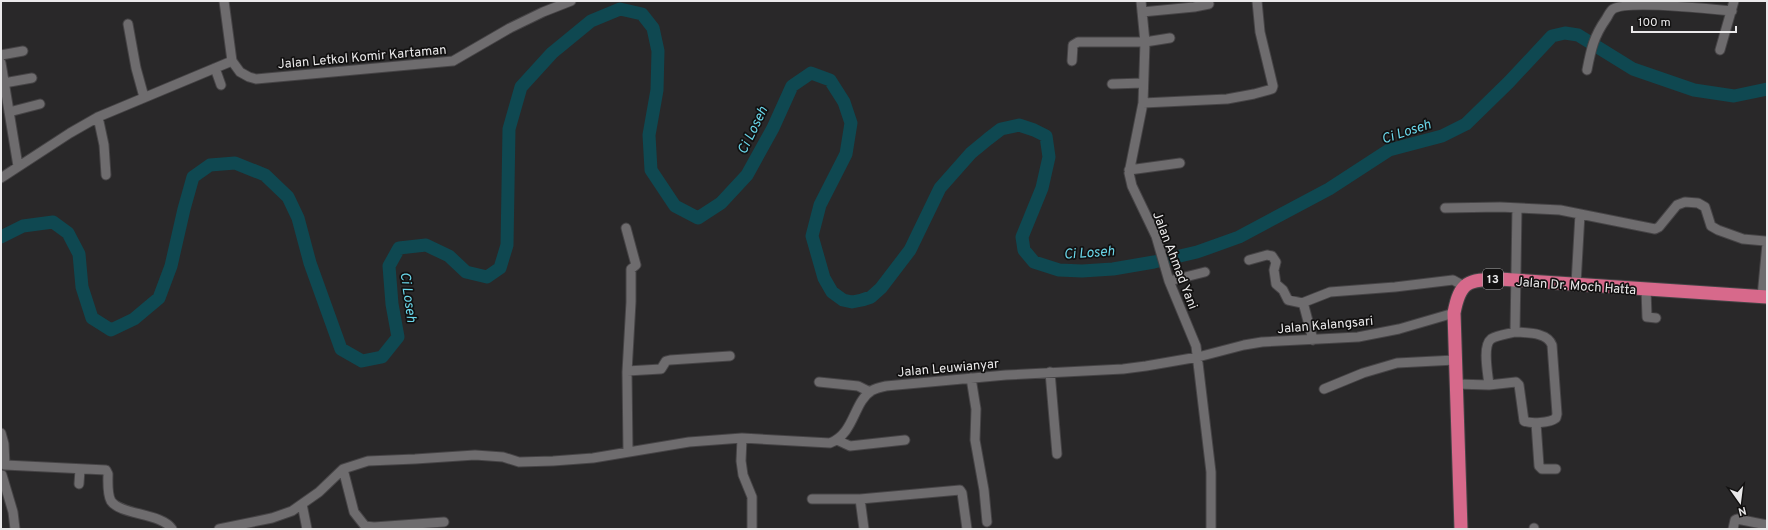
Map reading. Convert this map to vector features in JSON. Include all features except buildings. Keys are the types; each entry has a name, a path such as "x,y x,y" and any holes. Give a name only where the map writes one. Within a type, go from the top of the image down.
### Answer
{"highway":[{"name":"Jalan Dr. Moch Hatta","path":"1464,286 1488,279 1517,280 1764,297"},
{"name":"13","path":"1461,529 1454,313 1457,299 1464,286"}],"street":[{"path":"1,178 98,117 232,61 224,1"},
{"name":"Jalan Letkol Komir Kartaman","path":"232,61 240,72 254,79 453,61 510,28 543,12 571,1"},
{"name":"Jalan Ahmad Yani","path":"1141,1 1145,42 1143,103 1129,170 1132,186 1152,225 1162,252 1169,281 1195,342 1211,472 1211,529"},
{"path":"1143,103 1226,99 1271,90 1273,86 1260,32 1257,1"},
{"path":"1720,50 1734,1"},
{"path":"1142,12 1194,7 1209,4"},
{"path":"1587,70 1591,47 1597,32 1613,9 1624,5 1687,6 1732,11"},
{"path":"128,24 136,68 144,97"},
{"path":"1072,61 1073,45 1078,42 1145,42 1170,38"},
{"path":"1,55 23,51"},
{"path":"1,63 18,166"},
{"path":"215,68 221,85"},
{"path":"4,83 32,78"},
{"path":"1112,84 1143,83"},
{"path":"9,112 40,104"},
{"path":"98,117 104,145 106,175"},
{"path":"1129,170 1180,163"},
{"path":"1445,208 1517,208 1560,210 1655,229 1659,227 1677,205 1685,202 1702,204 1711,226 1743,239 1765,241 1767,244 1764,297"},
{"path":"1515,332 1517,208"},
{"path":"1576,284 1580,214"},
{"path":"626,228 636,265 631,269 631,302 627,371 628,452"},
{"path":"1249,260 1267,255 1272,256 1276,262 1274,270 1276,284 1283,290 1288,300 1302,303 1330,292 1395,287 1453,280 1464,286"},
{"path":"1169,281 1205,272"},
{"path":"1646,289 1647,317 1656,318"},
{"path":"1302,303 1313,340"},
{"name":"Jalan Kalangsari","path":"1198,357 1244,344 1358,337 1386,332 1454,313"},
{"path":"1456,384 1489,385 1516,382 1519,385 1524,421 1536,422 1553,420 1556,418 1552,345 1550,340 1541,335 1515,332 1489,340 1487,345 1489,385"},
{"path":"627,371 661,369 666,362 670,360 730,356"},
{"name":"Jalan Leuwianyar","path":"870,392 886,386 1050,372 1123,369 1198,357"},
{"path":"1324,389 1363,373 1397,363 1456,360"},
{"path":"1050,372 1057,454"},
{"path":"971,378 976,409 975,440 984,484 987,522"},
{"path":"219,529 244,527 292,511 319,492 343,469 359,463 375,460 415,459 475,454 503,457 519,462 553,461 728,438 824,443 837,440 849,426 865,396 870,392 858,386 819,382"},
{"path":"1536,422 1539,466 1542,469 1556,469"},
{"path":"1,433 4,444 5,465 106,470 108,474 110,498 113,504 132,512 162,520 169,524 172,529"},
{"path":"742,438 741,461 743,475 752,497 752,529"},
{"path":"837,440 850,446 905,440"},
{"path":"79,484 80,469"},
{"path":"343,469 352,508 359,520 365,526 374,527 444,522"},
{"path":"2,476 13,512 15,529"},
{"path":"812,499 860,499 960,490 962,492 967,529"},
{"path":"860,499 864,529"},
{"path":"302,504 307,529"},
{"path":"1733,529 1735,520 1737,519 1767,525"}],"waterway":[{"name":"Ci Loseh","path":"1,237 23,226 53,222 68,233 79,254 82,287 92,318 111,330 134,319 159,298 171,266 193,177 210,165 235,163 265,175 288,197 298,218 310,263 341,349 362,361 382,357 398,337 392,304 389,266 399,248 426,245 449,256 466,272 487,277 500,268 507,245 509,129 521,87 552,53 591,21 620,9 642,14 653,28 658,51 657,90 649,135 651,170 675,206 698,218 721,203 747,175 773,128 792,86 811,73 830,80 844,102 851,123 846,154 820,205 812,236 824,278 832,292 843,300 852,302 871,297 881,288 910,250 940,188 971,153 1001,129 1019,125 1046,136 1049,157 1042,188 1022,237 1024,250 1034,262 1059,270 1082,271 1113,269 1154,262 1197,252 1239,237 1329,189 1389,150 1442,136 1466,124 1509,82 1552,36 1565,33 1578,35 1633,69 1694,90 1734,96 1767,89"}]}
